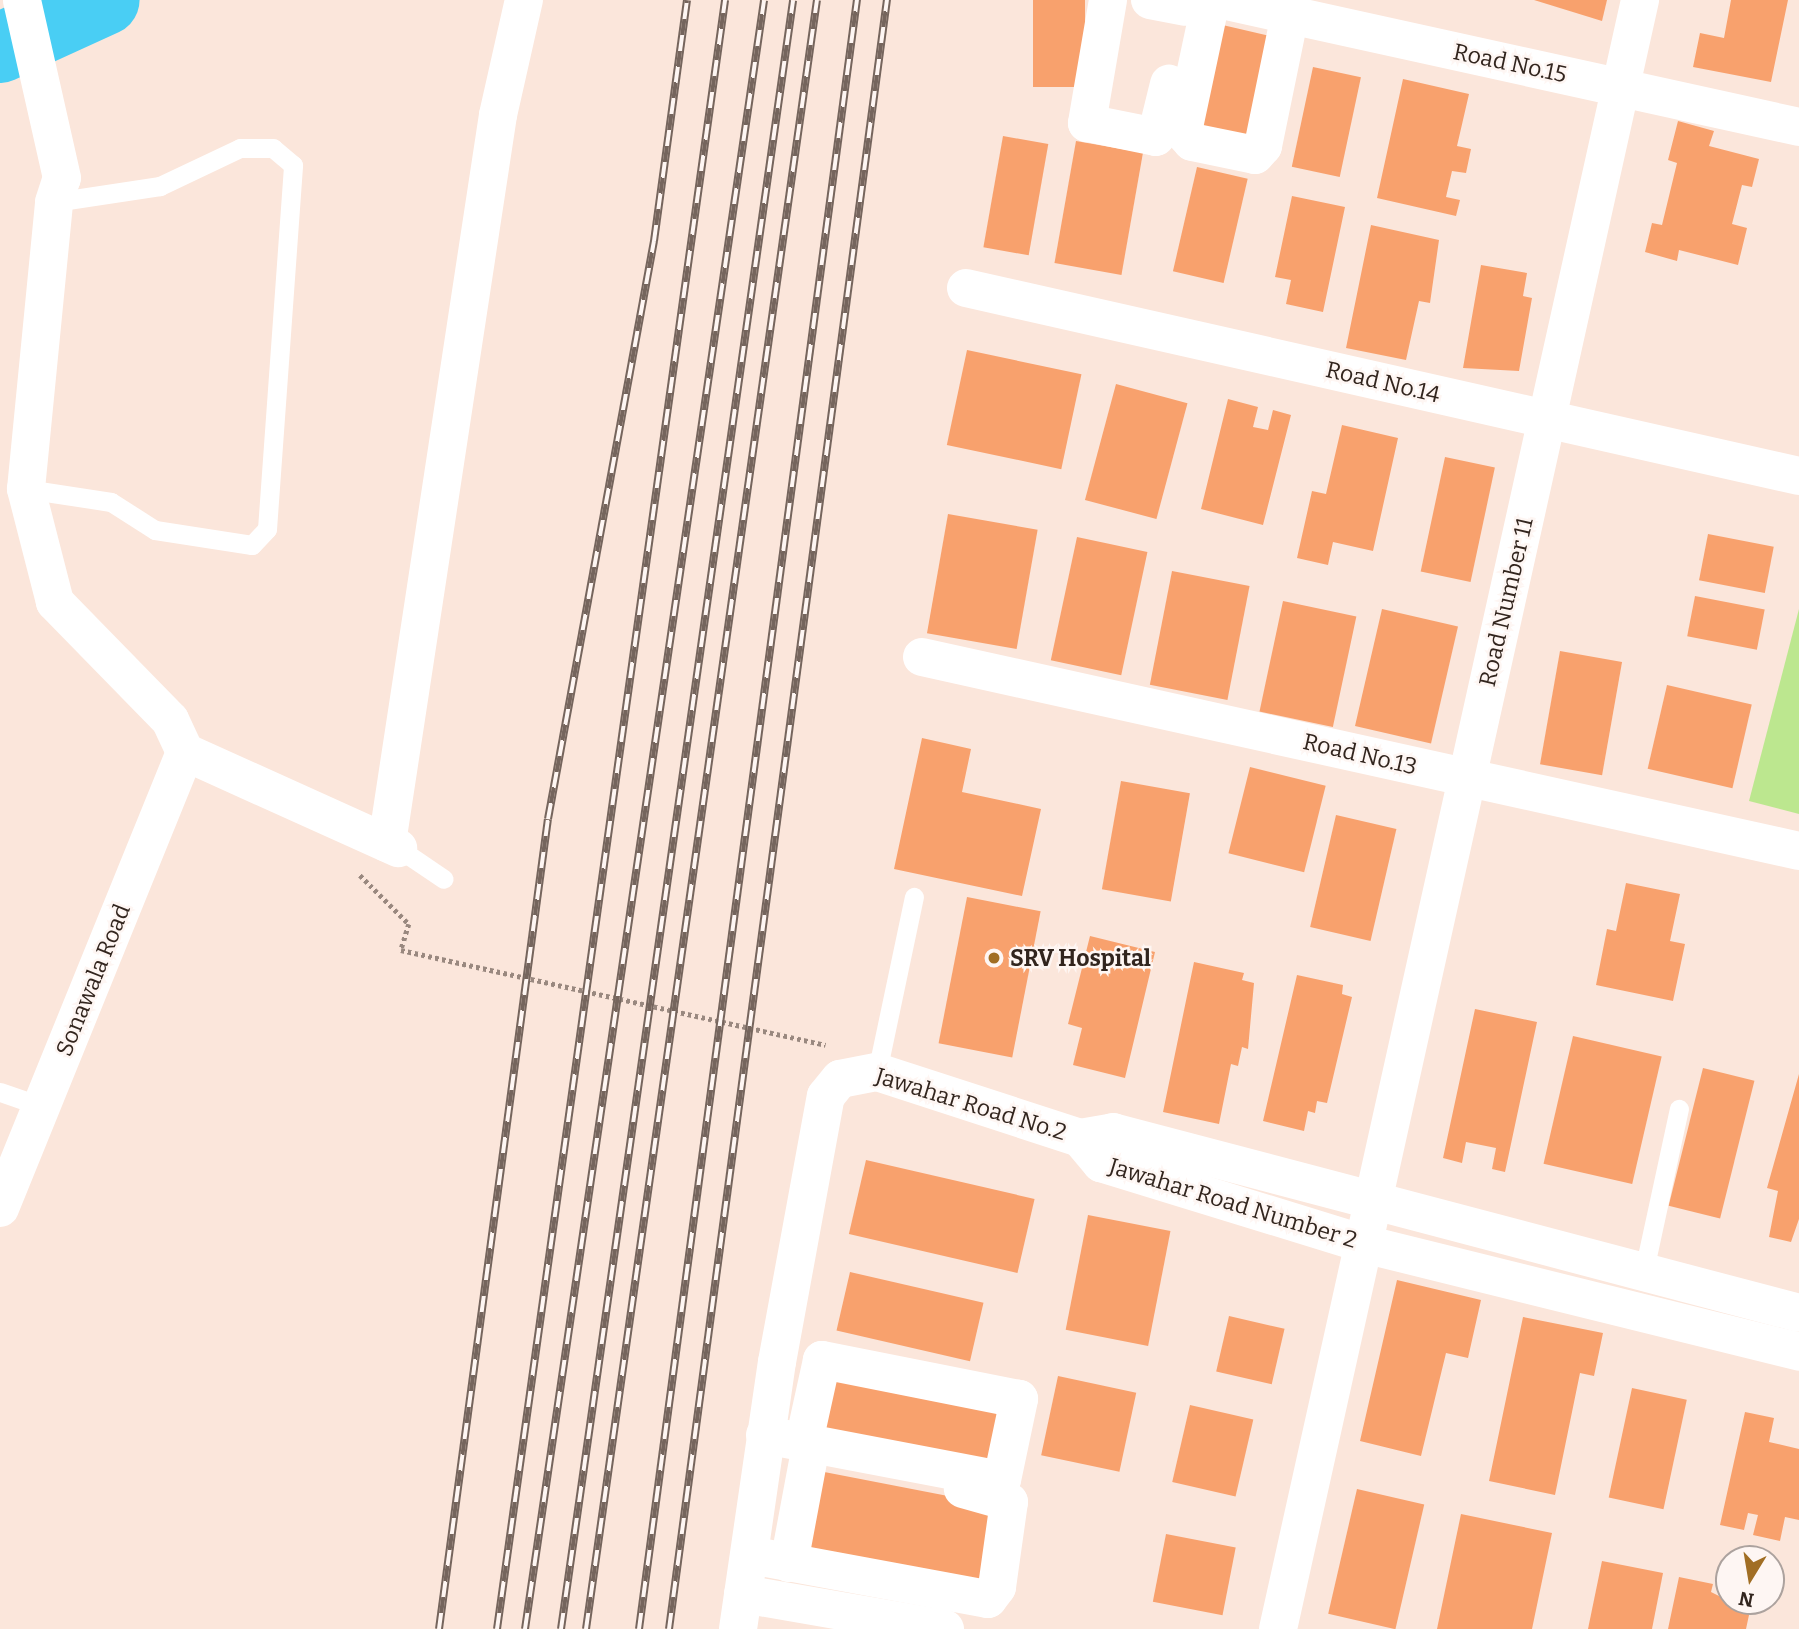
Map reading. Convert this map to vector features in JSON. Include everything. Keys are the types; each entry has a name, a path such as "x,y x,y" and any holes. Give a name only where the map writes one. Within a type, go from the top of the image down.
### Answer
{"street":[{"path":"22,0 51,188 26,489 55,602 170,720 185,752 393,846 498,115 524,0"},
{"path":"1108,0 1086,120 1154,137 1205,3"},
{"name":"Road Number 11","path":"1278,1629 1640,0"},
{"path":"1205,3 1185,138 1255,155 1263,146 1289,24"},
{"name":"Road No.15","path":"1205,3 1289,24 1620,88 1799,127"},
{"path":"0,7 51,188"},
{"name":"Road No.14","path":"966,288 1799,476"},
{"name":"Road No.13","path":"922,657 1799,851"},
{"name":"Sonawala Road","path":"0,1208 185,752"},
{"path":"869,1071 840,1079 826,1096 777,1362 741,1612 945,1629"},
{"name":"Jawahar Road No.2","path":"869,1071 1080,1138"},
{"name":"Jawahar Road Number 2","path":"1643,1275 1113,1132 1080,1138 1101,1163 1364,1244 1799,1352"},
{"path":"1643,1275 1799,1313"},
{"path":"789,1563 817,1370 825,1361 1018,1396 1019,1402 1002,1480 806,1452"},
{"path":"777,1362 817,1370"},
{"path":"750,1555 978,1600 997,1587 1010,1510 1003,1497 764,1444"}],"lane":[{"path":"26,489 111,502 155,530 252,545 262,541 267,529 293,165 273,148 240,148 160,186 51,188"},
{"path":"393,846 444,879"},
{"path":"869,1071 914,897"},
{"path":"0,1092 41,1106"},
{"path":"1643,1275 1679,1109"}],"path":[{"path":"401,950 807,1039"}],"green space":[{"path":"1799,609 1799,814 1749,801"}],"building":[{"path":"1033,0 1085,0 1085,87 1033,87"},
{"path":"1534,0 1607,0 1602,21"},
{"path":"1731,0 1788,0 1771,82 1693,67 1700,33 1724,38"},
{"path":"1214,23 1277,38 1252,148 1189,133"},
{"path":"1313,67 1361,77 1340,177 1292,167"},
{"path":"1403,79 1469,94 1457,146 1471,149 1466,173 1452,171 1446,197 1460,200 1456,216 1377,198"},
{"path":"1678,121 1714,131 1709,146 1759,159 1752,187 1742,185 1732,224 1747,228 1738,265 1679,250 1677,261 1645,252 1652,223 1662,225 1677,163 1668,160"},
{"path":"1003,136 1048,144 1029,255 983,247"},
{"path":"1076,141 1143,153 1121,275 1054,263"},
{"path":"1197,167 1248,179 1224,283 1173,271"},
{"path":"1292,196 1345,207 1323,312 1286,304 1291,280 1275,277"},
{"path":"1371,225 1439,240 1430,303 1419,301 1406,360 1346,348"},
{"path":"1481,265 1527,273 1523,296 1532,298 1519,371 1463,368"},
{"path":"967,350 1081,374 1061,469 947,445"},
{"path":"1116,384 1187,403 1156,519 1085,500"},
{"path":"1228,399 1258,407 1253,427 1268,430 1273,410 1291,415 1263,525 1201,509"},
{"path":"1342,425 1398,438 1373,551 1333,542 1328,565 1297,558 1312,491 1326,494"},
{"path":"1445,457 1495,468 1471,582 1421,571"},
{"path":"948,514 1038,530 1017,649 927,633"},
{"path":"1708,534 1774,547 1765,593 1699,580"},
{"path":"1077,537 1147,552 1121,675 1051,660"},
{"path":"1172,571 1250,586 1227,700 1150,685"},
{"path":"1695,596 1765,610 1757,650 1687,636"},
{"path":"1283,601 1356,617 1333,727 1260,712"},
{"path":"1382,609 1458,627 1431,743 1355,726"},
{"path":"1560,651 1622,662 1602,775 1540,764"},
{"path":"1667,685 1752,705 1732,788 1648,769"},
{"path":"922,738 971,749 962,792 1041,809 1022,896 894,869"},
{"path":"1250,767 1326,786 1304,872 1228,853"},
{"path":"1121,781 1190,793 1171,901 1102,889"},
{"path":"1336,815 1396,829 1371,941 1310,927"},
{"path":"1626,883 1680,894 1670,941 1685,944 1673,1001 1596,985 1607,929 1616,931"},
{"path":"967,897 1041,911 1012,1058 939,1043"},
{"path":"1090,936 1155,952 1125,1078 1073,1065 1082,1028 1068,1024"},
{"path":"1194,962 1244,973 1242,980 1254,983 1248,1049 1242,1047 1238,1066 1231,1064 1219,1124 1163,1112"},
{"path":"1297,975 1343,985 1342,994 1352,997 1327,1103 1317,1101 1315,1113 1308,1111 1304,1131 1263,1121"},
{"path":"1475,1009 1537,1022 1505,1172 1492,1169 1496,1148 1466,1142 1462,1163 1443,1158"},
{"path":"1573,1036 1662,1056 1632,1184 1544,1164"},
{"path":"1703,1068 1754,1081 1720,1219 1669,1206"},
{"path":"1799,1074 1799,1219 1791,1242 1769,1237 1778,1191 1767,1188"},
{"path":"866,1160 1035,1199 1017,1273 849,1234"},
{"path":"1088,1215 1170,1231 1148,1346 1066,1330"},
{"path":"850,1272 983,1303 970,1361 837,1330"},
{"path":"1397,1280 1481,1300 1468,1358 1446,1353 1421,1456 1360,1441"},
{"path":"1229,1316 1285,1329 1272,1384 1216,1372"},
{"path":"1523,1317 1603,1333 1594,1376 1580,1373 1555,1495 1489,1481"},
{"path":"825,1367 1010,1403 996,1475 811,1439"},
{"path":"1058,1376 1136,1393 1119,1472 1041,1455"},
{"path":"1632,1388 1687,1400 1663,1509 1609,1498"},
{"path":"1190,1405 1253,1420 1236,1497 1172,1482"},
{"path":"1745,1412 1774,1418 1769,1442 1799,1449 1799,1520 1785,1517 1780,1541 1753,1535 1758,1515 1748,1513 1744,1530 1720,1525"},
{"path":"814,1470 1000,1506 983,1593 797,1557"},
{"path":"1357,1489 1424,1505 1395,1629 1328,1614"},
{"path":"1461,1514 1552,1533 1532,1629 1437,1629"},
{"path":"1166,1534 1236,1548 1223,1615 1153,1602"},
{"path":"1602,1561 1663,1573 1652,1629 1588,1629"},
{"path":"1679,1577 1713,1584 1711,1592 1715,1594 1715,1615 1749,1615 1746,1629 1668,1629"}],"waterway":[{"path":"0,48 105,0"}],"railway":[{"path":"439,1629 548,819 654,241 687,0"},
{"path":"497,1629 725,0"},
{"path":"525,1629 764,0"},
{"path":"561,1629 793,0"},
{"path":"586,1629 817,0"},
{"path":"639,1629 857,0"},
{"path":"669,1629 887,0"}],"place":[{"name":"SRV Hospital","path":"994,958"}]}
